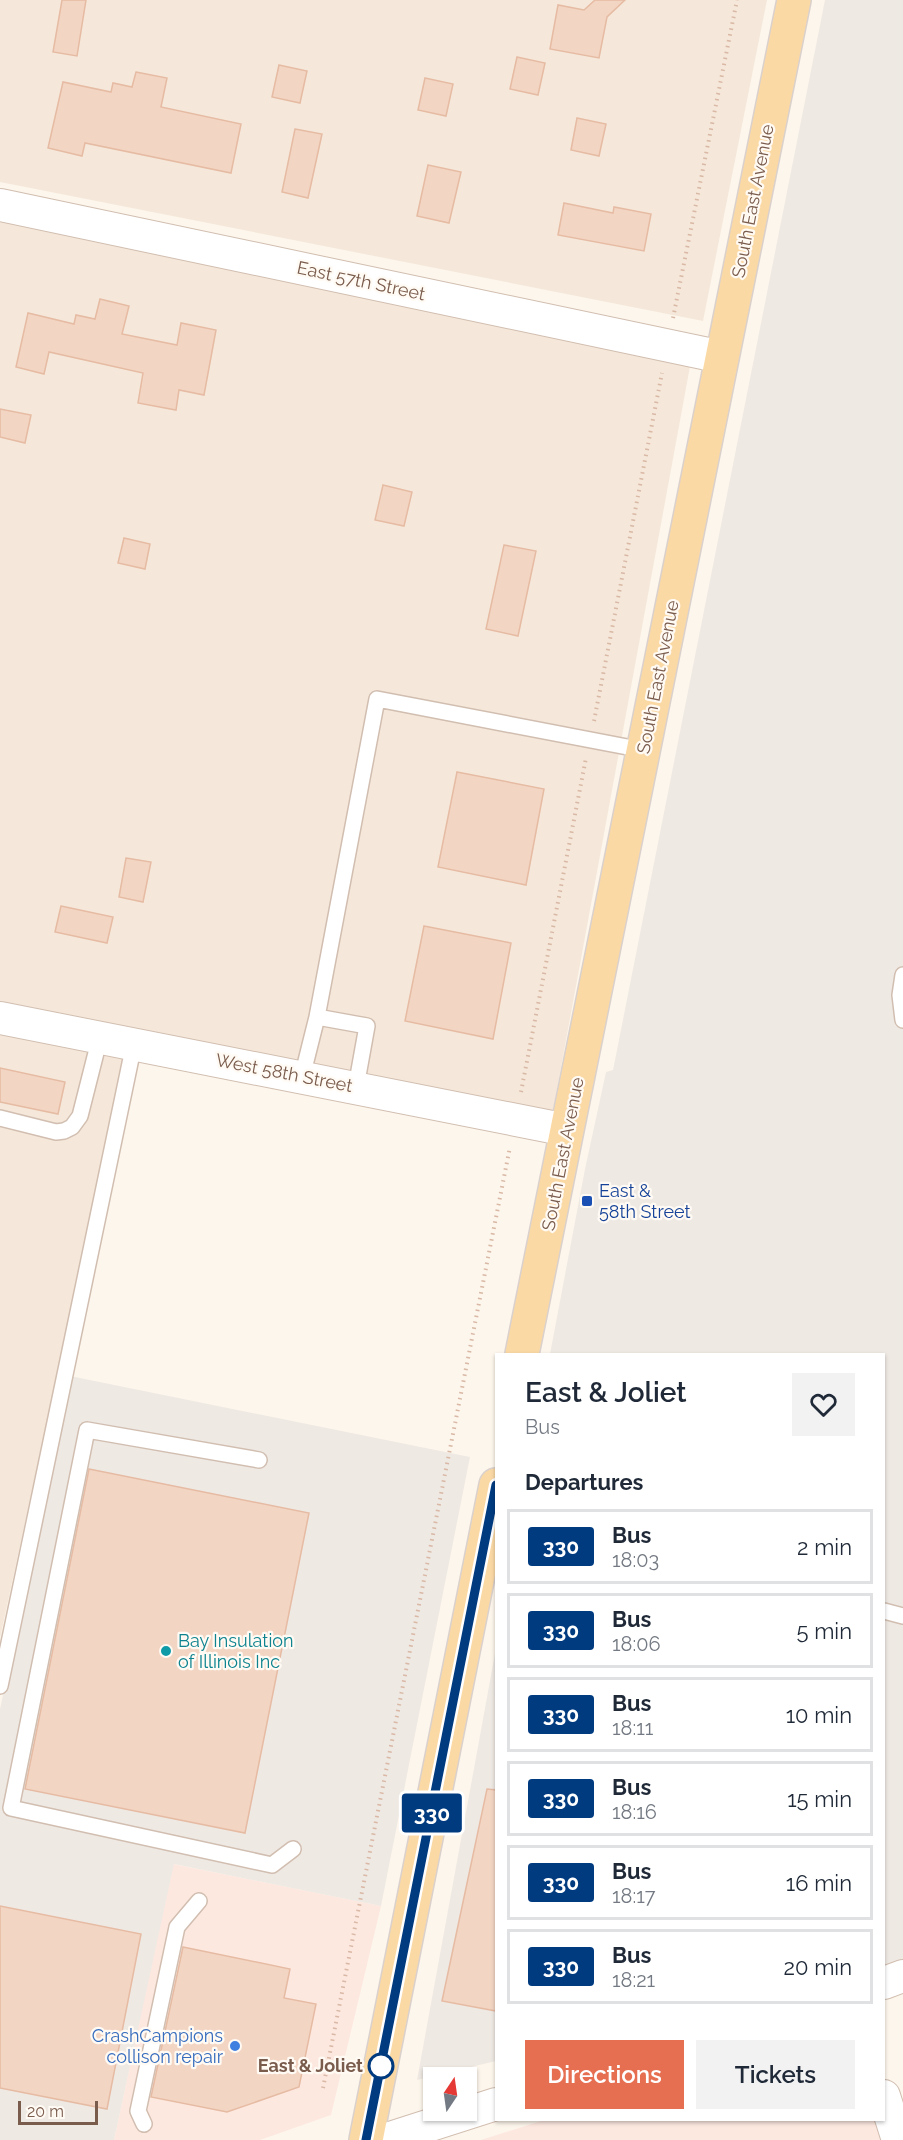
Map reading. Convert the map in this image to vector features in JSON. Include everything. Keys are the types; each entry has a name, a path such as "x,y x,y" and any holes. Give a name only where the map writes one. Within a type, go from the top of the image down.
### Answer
{"main road":[{"name":"South East Avenue","path":"522,1353 794,0"},
{"path":"366,2140 495,1490"}],"street":[{"name":"East 57th Street","path":"0,206 722,357"},
{"name":"West 58th Street","path":"0,1018 567,1130"},
{"path":"885,1983 903,1976"},
{"path":"885,2099 898,2140"},
{"path":"384,2140 495,2104"}],"lane":[{"path":"302,1077 317,1017 377,699 643,750"},
{"path":"903,975 900,995 903,1020"},
{"path":"317,1017 368,1026 356,1088"},
{"path":"0,1118 56,1132 72,1127 81,1116 100,1037"},
{"path":"0,1686 134,1044"},
{"path":"259,1460 87,1430 11,1808 272,1864 293,1849"},
{"path":"885,1611 903,1616"},
{"path":"144,2124 138,2112 177,1927 199,1901"}],"path":[{"path":"323,2088 737,0"}],"shaded area":[{"path":"0,0 767,0 703,321 0,182"},
{"path":"825,0 903,0 903,1967 885,1972 885,1353 550,1353 606,1072 613,1070"},
{"path":"0,218 691,361 553,1111 0,1001"},
{"path":"0,1030 126,1055 0,1638"},
{"path":"70,1376 470,1457 381,1906 174,1864 114,2140 0,2140 0,1709"},
{"path":"495,1653 495,2061 471,2067 423,2067 423,2079 417,2080"},
{"path":"173,1864 381,1906 331,2115 260,2140 114,2140"},
{"path":"541,2121 880,2121 889,2140 481,2140"}],"building":[{"path":"62,0 86,0 77,56 53,52"},
{"path":"595,0 625,0 607,17 599,58 550,49 558,5 584,10"},
{"path":"517,57 545,63 538,95 510,89"},
{"path":"279,65 307,71 300,103 272,97"},
{"path":"136,72 167,78 161,107 241,124 231,173 85,143 82,156 48,148 63,82 111,92 113,83 132,87"},
{"path":"425,78 453,84 446,116 418,110"},
{"path":"577,118 606,124 599,156 571,150"},
{"path":"295,129 322,134 308,198 282,192"},
{"path":"428,165 461,172 449,223 417,216"},
{"path":"564,203 613,213 614,207 651,214 644,251 558,235"},
{"path":"100,299 129,306 122,334 177,345 181,323 216,330 204,395 179,390 176,410 138,403 143,373 49,352 44,374 16,367 28,313 74,324 76,315 95,319"},
{"path":"0,409 31,415 25,443 0,437"},
{"path":"383,485 412,492 404,526 375,520"},
{"path":"124,538 150,544 145,569 118,563"},
{"path":"504,545 536,551 518,636 486,629"},
{"path":"457,772 544,789 526,885 438,867"},
{"path":"126,858 151,862 143,902 119,897"},
{"path":"61,906 113,917 107,943 55,932"},
{"path":"424,926 511,943 493,1039 405,1021"},
{"path":"0,1068 65,1082 58,1114 0,1102"},
{"name":"Bay Insulation of Illinois Inc","path":"89,1469 309,1513 245,1833 25,1789"},
{"path":"487,1789 495,1790 495,2011 442,2001"},
{"path":"0,1906 141,1934 107,2109 0,2088"},
{"name":"CrashCampions collison repair","path":"183,1947 290,1969 284,1998 316,2004 299,2087 227,2112 151,2097"}],"bus line":[{"name":"330","path":"366,2140 495,1490"}],"place":[{"name":"East & 58th Street","path":"587,1201"},
{"name":"Bay Insulation of Illinois Inc","path":"166,1651"},
{"name":"CrashCampions collison repair","path":"235,2046"},
{"name":"East & Joliet","path":"381,2066"}]}
